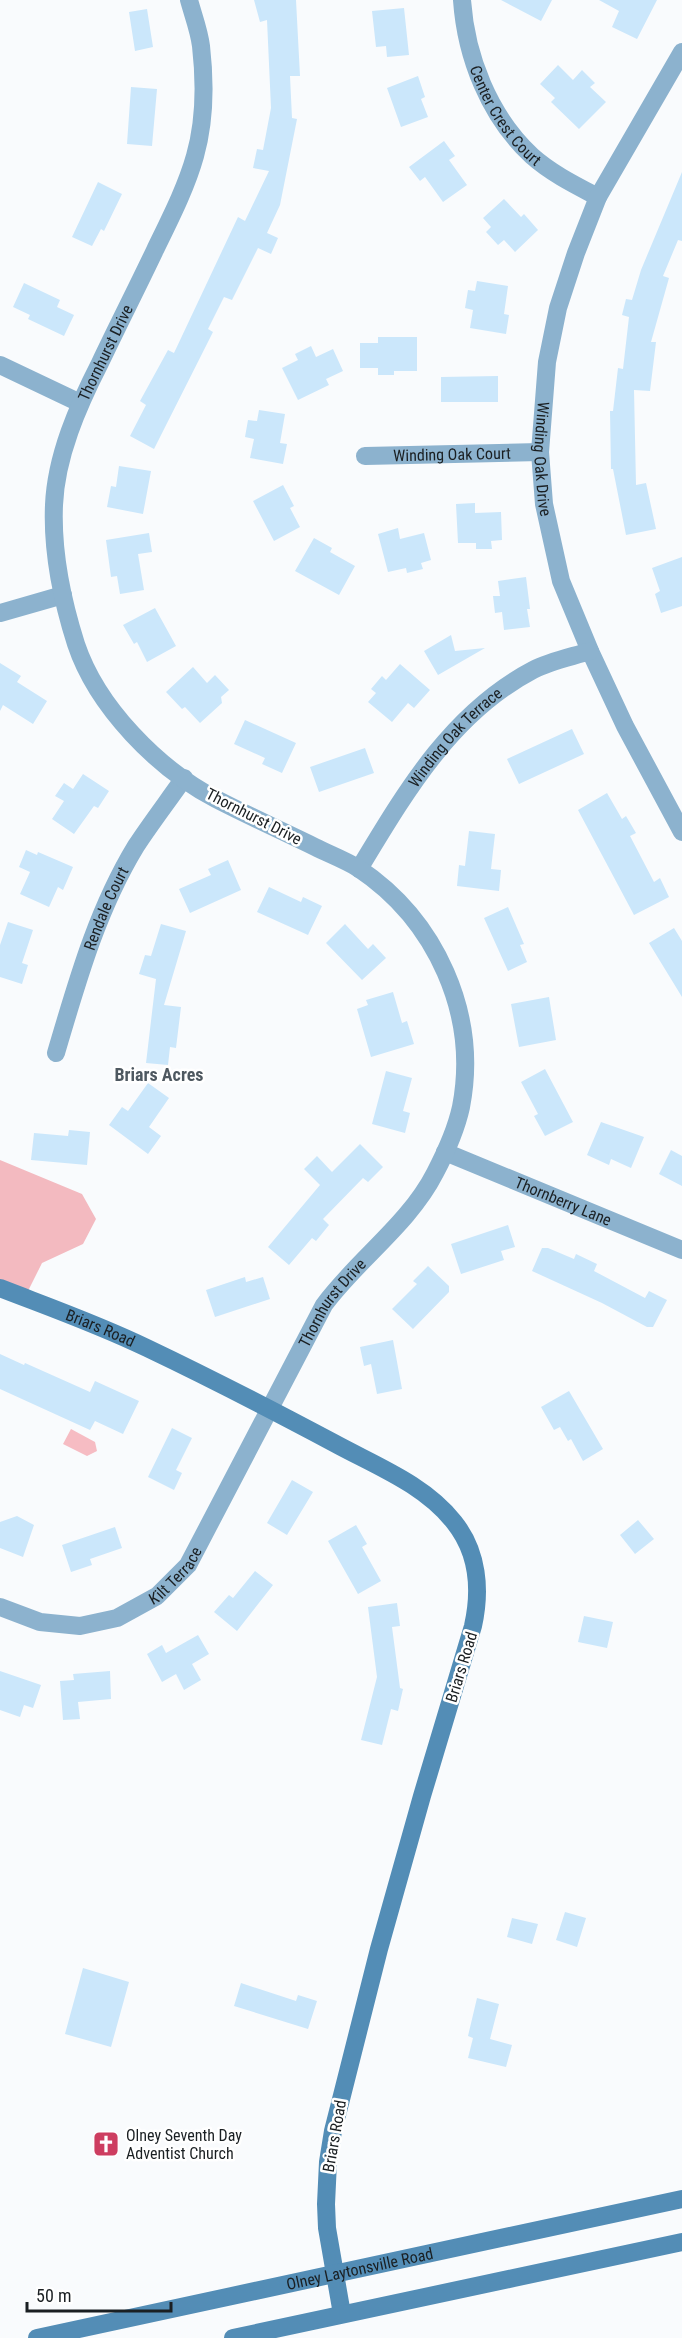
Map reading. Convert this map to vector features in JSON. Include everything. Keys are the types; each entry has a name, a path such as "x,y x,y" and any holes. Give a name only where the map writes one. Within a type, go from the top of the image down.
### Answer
{"street":[{"name":"Thornhurst Drive","path":"189,0 201,43 203,107 196,154 177,205 80,403 63,457 54,502 55,552 63,595 77,648 100,694 140,744 212,797 359,869 393,898 421,928 442,960 456,998 465,1039 465,1078 455,1127 435,1174 412,1208 354,1267 324,1305 270,1408"},
{"name":"Center Crest Court","path":"462,0 471,55 494,110 532,156 559,176 598,197"},
{"name":"Winding Oak Drive","path":"682,52 598,197 558,308 547,362 540,452 544,504 561,580 590,651 625,726 682,832"},
{"path":"0,365 80,403"},
{"name":"Winding Oak Court","path":"365,456 540,452"},
{"path":"0,613 63,595"},
{"name":"Winding Oak Terrace","path":"359,869 406,792 450,735 489,698 534,670 590,651"},
{"name":"Rendale Court","path":"56,1053 81,969 103,912 136,847 184,778"},
{"name":"Thornberry Lane","path":"445,1152 682,1250"},
{"name":"Briars Road","path":"0,1288 146,1347 270,1408 404,1480 429,1497 455,1524 469,1546 477,1572 478,1602 473,1626 422,1796 333,2131 328,2162 326,2204 334,2273 342,2314"},
{"name":"Kilt Terrace","path":"0,1607 40,1622 80,1626 117,1618 158,1596 188,1565 270,1408"},
{"name":"Olney Laytonsville Road","path":"37,2338 682,2199"},
{"path":"232,2338 682,2242"}],"shaded area":[{"path":"0,1160 82,1194 96,1219 83,1244 42,1263 25,1297 0,1288"},
{"path":"71,1429 95,1442 97,1451 87,1456 63,1444"}],"building":[{"path":"254,0 296,0 300,76 290,76 292,118 297,119 280,205 267,233 278,238 271,254 258,248 232,300 224,297 208,329 213,332 154,449 130,436 146,405 140,401 168,350 174,353 238,217 245,221 269,171 253,168 257,149 263,150 271,108 267,20 260,22"},
{"path":"501,0 552,0 541,21"},
{"path":"599,0 657,0 637,39 612,27 619,11"},
{"path":"404,8 409,55 387,57 386,46 376,47 372,11"},
{"path":"147,9 153,47 135,51 129,12"},
{"path":"558,65 573,80 582,70 595,83 590,87 606,102 579,129 551,102 555,98 540,84"},
{"path":"418,76 425,97 421,99 428,117 401,127 387,88"},
{"path":"131,87 157,89 152,146 127,144"},
{"path":"444,141 455,156 449,160 467,185 443,202 425,177 420,181 409,167"},
{"path":"682,172 682,241 678,240 663,276 669,278 651,342 656,342 650,391 634,390 636,485 646,483 656,529 626,535 613,469 611,469 610,411 613,411 618,368 623,369 629,317 622,315 626,299 632,300 641,270"},
{"path":"98,182 122,194 104,231 101,229 92,246 72,237"},
{"path":"504,199 521,217 524,214 538,230 515,252 504,240 498,245 486,232 491,227 483,218"},
{"path":"477,281 508,286 504,314 509,315 506,334 470,328 473,310 465,308 468,290 475,291"},
{"path":"24,283 60,300 57,307 74,315 64,336 28,319 30,315 13,307"},
{"path":"378,337 417,337 417,371 394,371 394,375 378,375 378,368 360,368 360,343 378,343"},
{"path":"311,346 316,357 333,349 343,371 326,379 329,385 298,400 282,368 298,360 295,354"},
{"path":"498,376 498,402 441,402 441,377"},
{"path":"259,410 285,414 280,443 287,444 283,464 250,458 254,439 245,437 248,420 257,421"},
{"path":"119,466 151,471 143,514 107,507 111,486 116,487"},
{"path":"283,485 294,506 290,508 300,527 274,541 253,501"},
{"path":"475,503 475,513 501,512 502,540 491,541 492,549 476,549 476,543 458,543 456,504"},
{"path":"398,528 400,539 424,533 431,560 421,563 423,569 407,573 406,568 388,572 378,534"},
{"path":"149,533 152,552 138,554 144,590 120,594 117,576 111,577 106,540"},
{"path":"314,538 332,548 330,552 355,566 339,595 295,571"},
{"path":"682,557 682,606 661,613 655,594 660,591 652,568"},
{"path":"526,577 530,627 504,630 502,612 495,613 493,596 500,596 498,581"},
{"path":"155,608 176,646 147,662 137,642 134,644 123,625"},
{"path":"451,635 455,651 485,648 438,675 424,651"},
{"path":"0,663 21,676 17,682 47,701 33,724 3,705 0,711"},
{"path":"400,664 430,690 414,708 408,703 392,722 368,702 376,693 371,689 382,676 386,680"},
{"path":"193,667 207,683 215,675 229,690 221,697 222,703 200,723 166,692"},
{"path":"245,720 296,743 282,773 262,764 265,758 234,744"},
{"path":"572,729 584,754 519,784 507,759"},
{"path":"365,748 374,773 319,792 310,767"},
{"path":"83,774 109,791 98,808 94,806 74,834 52,819 64,801 55,796 64,783 73,789"},
{"path":"607,793 622,819 626,816 636,833 630,836 654,882 660,878 669,897 634,915 578,810"},
{"path":"469,831 495,834 491,869 501,870 499,891 457,886 459,865 465,866"},
{"path":"26,850 37,855 38,852 73,867 63,890 58,887 49,907 20,894 30,872 19,867"},
{"path":"228,860 241,890 190,913 179,889 211,875 208,869"},
{"path":"269,887 301,902 303,897 322,906 308,935 257,912"},
{"path":"508,907 524,944 520,945 527,962 508,971 484,918"},
{"path":"8,922 33,930 22,963 28,965 22,984 0,977 0,945"},
{"path":"161,924 186,931 164,1005 181,1007 176,1048 170,1047 168,1065 146,1063 156,979 139,974 145,955 151,956"},
{"path":"345,924 368,949 373,944 386,958 362,980 326,943"},
{"path":"674,928 682,941 682,997 649,943"},
{"path":"393,992 402,1023 407,1021 414,1044 371,1057 357,1009 368,1005 366,1000"},
{"path":"549,997 556,1040 519,1047 511,1004"},
{"path":"545,1069 573,1122 545,1136 534,1116 538,1114 521,1082"},
{"path":"386,1071 412,1078 403,1111 410,1113 405,1133 372,1124"},
{"path":"148,1083 169,1098 149,1127 161,1136 148,1154 109,1125 122,1107 128,1111"},
{"path":"601,1122 644,1137 631,1168 611,1159 609,1165 587,1155"},
{"path":"69,1130 90,1132 87,1165 31,1160 34,1133 68,1136"},
{"path":"360,1144 383,1167 368,1182 363,1178 323,1219 329,1225 316,1241 312,1238 289,1265 268,1247 320,1185 304,1169 317,1156 332,1172"},
{"path":"671,1150 682,1156 682,1186 659,1174"},
{"path":"508,1225 515,1247 501,1251 504,1260 461,1274 451,1244"},
{"path":"542,1248 548,1248 574,1259 576,1254 597,1264 594,1271 645,1298 649,1291 667,1300 653,1327 647,1327 602,1303 532,1271"},
{"path":"428,1266 449,1286 449,1292 413,1329 392,1309 417,1284 413,1281"},
{"path":"245,1277 246,1282 263,1277 270,1299 215,1317 206,1290"},
{"path":"393,1340 402,1389 377,1394 371,1364 364,1366 360,1347"},
{"path":"0,1354 90,1392 95,1381 139,1401 123,1434 95,1421 90,1430 0,1389"},
{"path":"569,1391 603,1449 583,1461 571,1439 568,1441 560,1427 554,1430 541,1407"},
{"path":"172,1428 192,1438 176,1470 182,1473 174,1490 148,1477"},
{"path":"292,1480 313,1492 287,1535 267,1523"},
{"path":"17,1516 34,1525 23,1557 0,1548 0,1522"},
{"path":"638,1520 654,1539 635,1554 620,1535"},
{"path":"356,1525 367,1544 362,1547 381,1581 358,1594 328,1541"},
{"path":"115,1527 122,1548 90,1559 92,1565 71,1572 62,1545"},
{"path":"255,1571 273,1585 237,1631 214,1612 229,1595 233,1598"},
{"path":"397,1603 400,1626 392,1627 400,1688 403,1689 398,1711 391,1709 382,1745 361,1740 377,1677 368,1607"},
{"path":"584,1616 613,1622 607,1648 578,1642"},
{"path":"198,1635 209,1654 192,1664 201,1680 184,1690 176,1674 162,1682 147,1654 162,1645 166,1653"},
{"path":"0,1671 41,1685 33,1708 24,1705 20,1717 0,1710"},
{"path":"110,1671 111,1699 78,1702 80,1719 63,1720 60,1681 74,1680 73,1674"},
{"path":"565,1912 586,1918 577,1947 556,1940"},
{"path":"512,1918 538,1924 532,1944 507,1937"},
{"path":"83,1968 129,1982 111,2047 65,2034"},
{"path":"241,1983 296,2001 298,1995 317,2001 308,2029 234,2006"},
{"path":"477,1998 499,2004 490,2039 512,2045 506,2067 468,2058 473,2038 468,2036"}],"place":[{"name":"Olney Seventh Day Adventist Church","path":"106,2144"}],"district":[{"name":"Briars Acres","path":"159,1075"}]}
